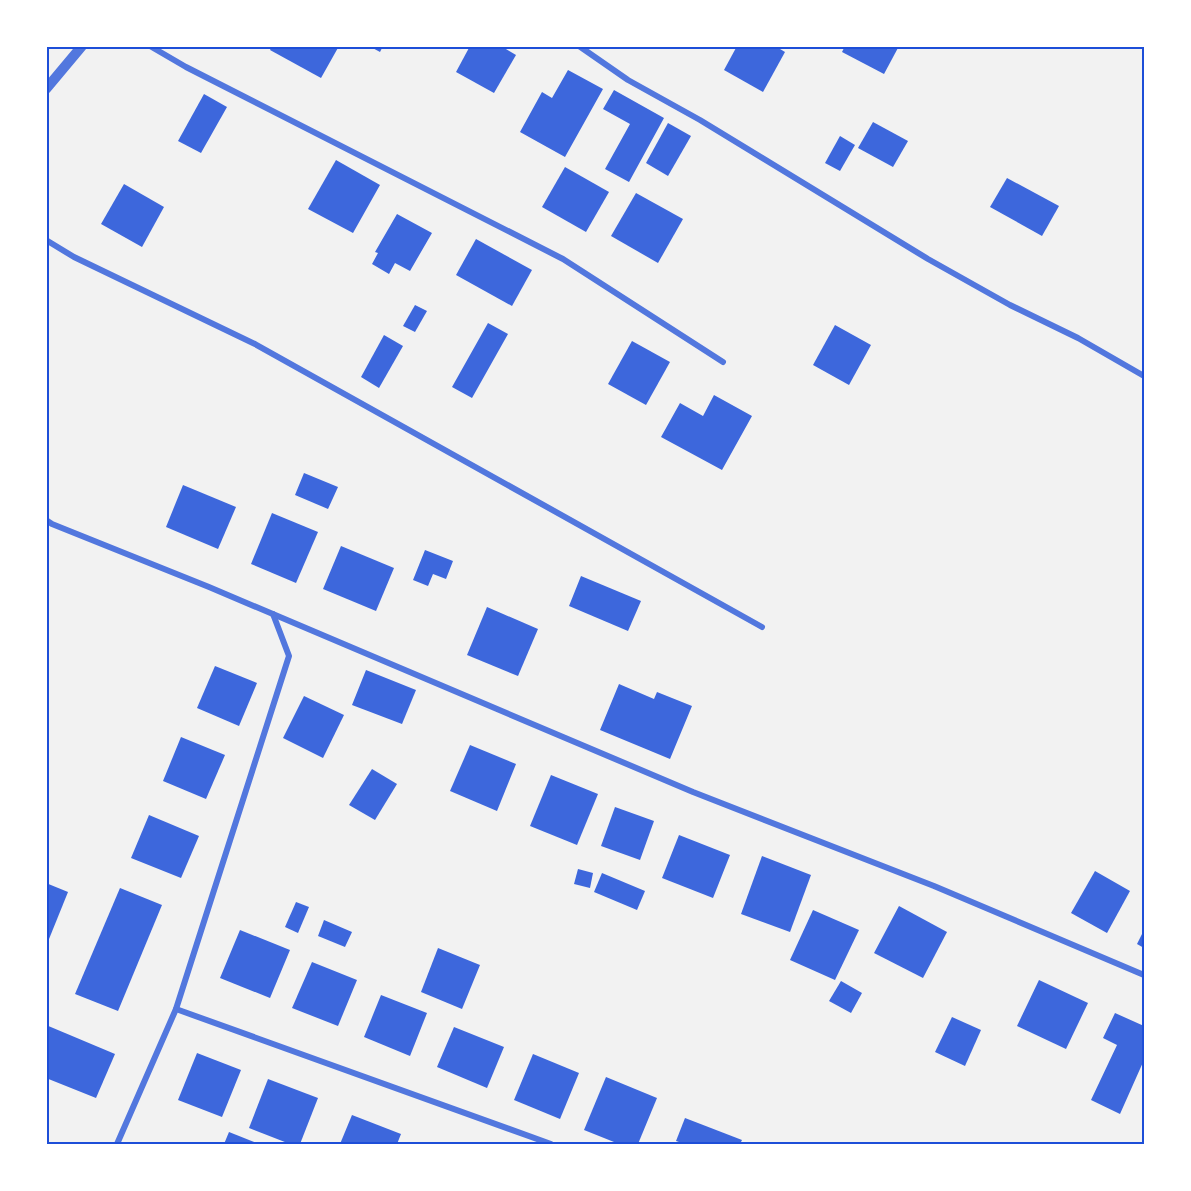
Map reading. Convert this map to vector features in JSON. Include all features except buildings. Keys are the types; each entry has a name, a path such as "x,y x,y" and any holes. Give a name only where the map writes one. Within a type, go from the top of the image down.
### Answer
{"street":[{"path":"46,89 82,46"},
{"path":"150,46 186,67 563,259 723,362"},
{"path":"579,46 628,80 700,120 928,259 1144,376"},
{"path":"46,240 74,257 255,344 762,627"},
{"path":"46,520 693,792 934,886 1144,975"},
{"path":"117,1144 176,1009 289,656 273,614"},
{"path":"176,1009 550,1144"}]}
